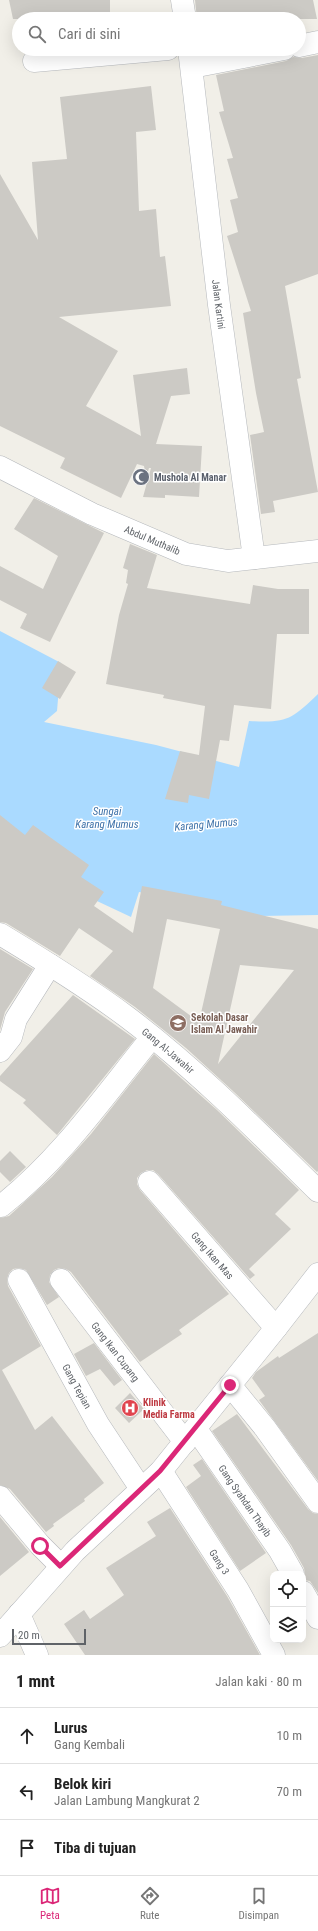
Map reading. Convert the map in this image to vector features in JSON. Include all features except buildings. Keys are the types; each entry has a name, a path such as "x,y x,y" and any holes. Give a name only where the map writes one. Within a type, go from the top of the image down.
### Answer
{"street":[{"path":"182,0 184,12"},
{"path":"306,45 318,42"},
{"path":"34,61 90,56"},
{"path":"190,58 211,56"},
{"name":"Jalan Kartini","path":"190,58 219,305 254,558"},
{"name":"Abdul Muthalib","path":"0,467 92,514 186,554 228,561 318,551"},
{"name":"Gang Al-Jawahir","path":"0,934 127,1017 152,1037 180,1060 257,1130 318,1191"},
{"path":"0,1051 11,1037 16,1019 50,966"},
{"path":"1,1206 27,1183 60,1148 152,1037"},
{"name":"Gang Ikan Mas","path":"148,1182 276,1328"},
{"path":"36,1655 7,1623 60,1566 160,1471 318,1274"},
{"name":"Gang Tepian","path":"19,1280 98,1424 141,1489"},
{"name":"Gang Ikan Cupang","path":"61,1280 190,1435"},
{"path":"230,1385 265,1428 318,1502"},
{"name":"Gang Syahdan Thayib","path":"190,1435 280,1551 291,1571"},
{"name":"Gang 3","path":"160,1471 238,1590 274,1655"},
{"path":"0,1497 40,1546 60,1566"},
{"path":"306,1597 318,1618"}],"water":[{"name":"Sungai Karang Mumus","path":"0,631 61,663 57,711 44,722 156,745 239,767 249,721 272,721 288,718 318,694 318,915 260,916 139,892 131,917 33,871 0,849"}],"place":[{"name":"Mushola Al Manar","path":"141,477"},
{"name":"Sekolah Dasar Islam Al Jawahir","path":"178,1023"},
{"name":"Klinik Media Farma","path":"130,1408"}],"route":[{"path":"40,1546 60,1566 160,1471 196,1429 230,1385"}],"water label":[{"name":"Karang Mumus","path":"206,824"}]}
